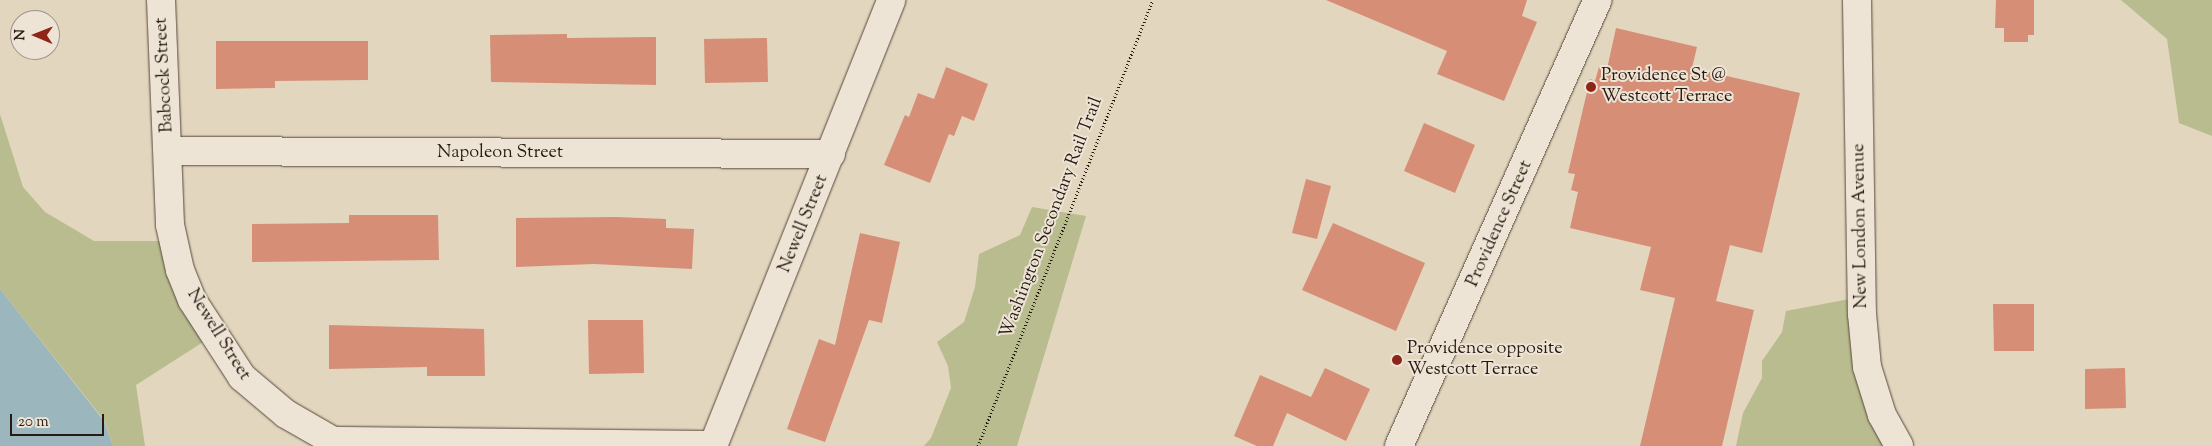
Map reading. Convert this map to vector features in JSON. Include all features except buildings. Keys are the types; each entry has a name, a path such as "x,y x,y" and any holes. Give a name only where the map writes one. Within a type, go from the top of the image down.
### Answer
{"street":[{"name":"Babcock Street","path":"161,0 169,151"},
{"name":"Newell Street","path":"714,446 891,0"},
{"name":"Providence Street","path":"1399,446 1598,0"},
{"name":"New London Avenue","path":"1857,0 1862,314 1867,367 1882,415 1899,446"},
{"name":"Napoleon Street","path":"169,151 831,154"},
{"name":"Newell Street","path":"169,151 170,225 192,300 242,378 286,414 334,444"},
{"path":"334,444 714,446"}],"path":[{"name":"Washington Secondary Rail Trail","path":"978,446 1153,0"}],"green space":[{"path":"2121,0 2212,0 2212,136 2179,123 2167,39"},
{"path":"0,114 23,187 45,212 94,241 167,241 211,337 136,385 145,446 113,446 104,420 0,289"},
{"path":"1032,207 1086,216 1017,446 924,446 931,438 951,388 948,366 937,342 964,322 975,287 979,254 1020,235"},
{"path":"1855,298 1888,446 1736,446 1743,413 1762,378 1762,361 1782,332 1786,311"}],"water":[{"path":"0,289 104,421 113,446 0,446"}],"place":[{"name":"Providence St @ Westcott Terrace","path":"1591,87"},
{"name":"Providence opposite Westcott Terrace","path":"1397,360"}]}
